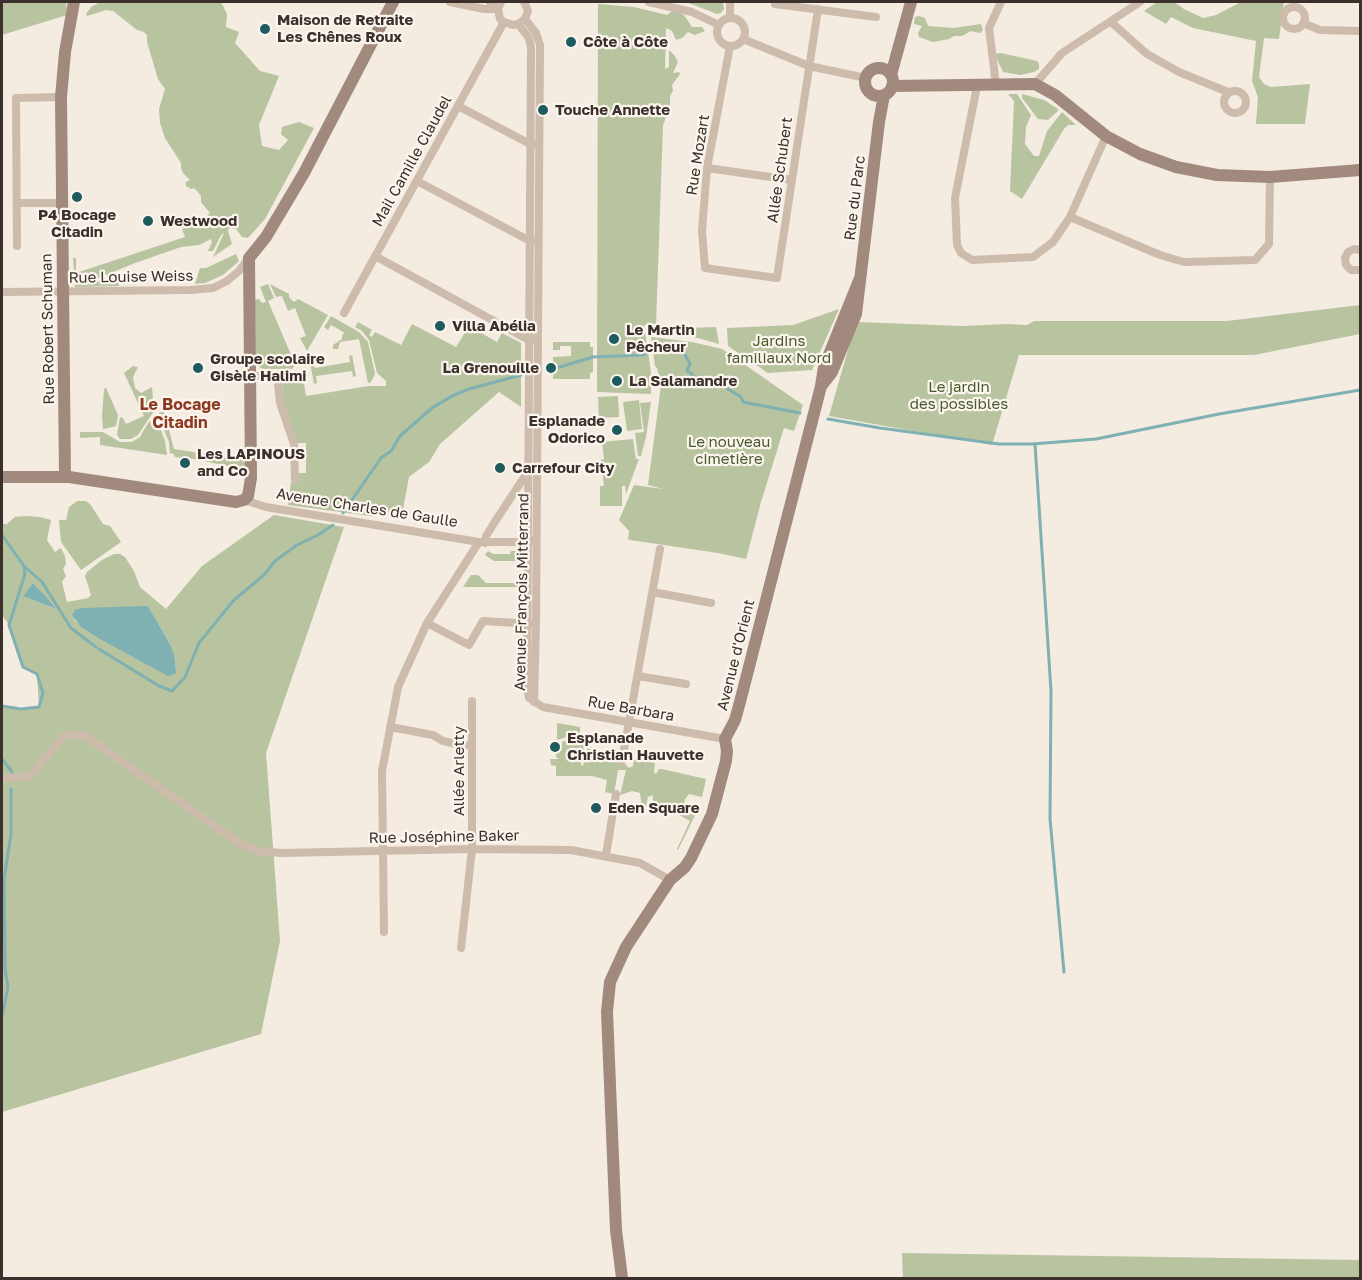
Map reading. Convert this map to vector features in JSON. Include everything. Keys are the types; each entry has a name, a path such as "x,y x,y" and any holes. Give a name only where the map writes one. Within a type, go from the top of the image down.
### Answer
{"street":[{"name":"Rue Robert Schuman","path":"65,477 61,97 65,52 74,2"},
{"path":"244,500 248,496 251,485 249,258 266,237 304,173 393,2"},
{"path":"450,2 484,9 499,5"},
{"path":"490,2 499,5"},
{"path":"499,5 498,14 508,25 522,21 528,11 526,2"},
{"path":"649,2 692,12 719,25"},
{"path":"730,2 730,18"},
{"name":"Rue du Parc","path":"821,386 824,367 860,278 879,122 911,2"},
{"path":"996,85 989,28 1001,2"},
{"path":"1035,84 1062,53 1140,2"},
{"path":"775,4 876,17"},
{"name":"Allée Schubert","path":"777,278 818,9"},
{"path":"730,18 738,20 744,26 743,39 738,44 730,46 718,39 717,30 723,20 730,18"},
{"name":"Avenue François Mitterrand","path":"522,21 536,33 540,45 534,144 534,339 537,468 532,540"},
{"name":"Mail Camille Claudel","path":"344,313 504,22"},
{"path":"1111,22 1155,58 1179,72 1228,92"},
{"path":"1303,23 1320,30 1360,31"},
{"path":"743,39 809,66 866,78"},
{"name":"Rue Mozart","path":"730,46 707,168 702,231 705,268 777,278"},
{"name":"Rue du Parc","path":"878,68 897,49"},
{"path":"889,85 883,69 870,71 866,78 866,86 870,93 877,96 889,85 1035,84 1055,95 1106,136 1140,154 1176,166 1217,175 1270,177 1360,170"},
{"path":"977,86 955,198 957,245 961,253 972,260 1033,257 1053,242 1070,217 1106,136"},
{"name":"Rue du Parc","path":"870,93 879,122"},
{"path":"17,246 16,98 61,97"},
{"path":"458,106 534,144"},
{"path":"707,168 792,180"},
{"path":"1070,217 1160,255 1184,262 1255,260 1269,244 1270,177"},
{"path":"417,181 534,241"},
{"path":"16,203 61,203"},
{"path":"1360,250 1354,249 1348,252 1345,258 1346,265 1351,270 1360,270"},
{"path":"375,256 534,339"},
{"name":"Rue Louise Weiss","path":"2,292 213,288 227,281 239,271 249,258"},
{"name":"Avenue François Mitterrand","path":"534,339 529,473 534,702"},
{"path":"250,376 277,376 280,403 294,444 295,480"},
{"name":"Avenue d'Orient","path":"622,1278 616,1230 607,1012 610,982 626,947 670,880 685,867 705,832 712,814 726,761 725,739 735,720 821,386"},
{"path":"384,932 382,771 398,687 427,623 529,473 537,468"},
{"name":"Avenue Charles de Gaulle","path":"2,477 65,477 229,502 244,500 266,507 482,543 532,540"},
{"path":"622,761 660,549"},
{"path":"653,592 711,603"},
{"path":"427,623 469,645 483,621 532,624"},
{"path":"638,676 686,684"},
{"name":"Allée Arletty","path":"461,948 472,849 472,701"},
{"name":"Rue Barbara","path":"534,702 543,707 725,739"},
{"path":"390,727 433,735 443,741 461,745 472,745"},
{"name":"Rue Joséphine Baker","path":"2,778 29,777 65,735 74,733 84,735 239,843 258,851 282,853 472,849 571,850 640,862 670,880"},
{"path":"606,855 616,794"}],"green space":[{"path":"2,2 66,2 67,15 2,35"},
{"path":"100,2 221,2 227,14 226,27 239,32 235,43 260,71 279,76 259,125 262,146 279,150 288,140 281,134 282,127 299,122 314,128 265,219 248,238 242,237 236,229 229,228 232,244 213,257 224,233 213,251 208,251 211,239 199,245 181,247 135,263 91,281 119,283 119,286 75,287 73,258 76,258 76,273 185,237 182,229 201,222 210,213 201,202 198,192 186,186 186,182 190,180 183,173 181,163 165,138 160,123 159,109 165,89 158,79 147,35 113,11 106,10 87,16 91,7"},
{"path":"686,2 723,2 724,9 717,14"},
{"path":"1157,2 1174,2 1203,18 1216,15 1241,2 1284,2 1279,39 1264,38 1259,77 1264,84 1271,87 1310,84 1305,124 1256,124 1258,97 1252,81 1256,41 1193,28 1171,17 1166,24 1144,11"},
{"path":"598,4 634,7 667,15 672,11 677,12 684,15 692,27 702,27 705,31 695,35 688,32 676,40 672,31 666,28 665,69 669,67 669,50 678,62 673,73 679,72 680,74 672,85 673,91 663,126 656,324 644,325 651,372 651,394 597,392"},
{"path":"915,17 925,18 928,26 954,28 981,24 983,30 980,33 971,31 962,36 933,42 919,37 918,33 922,26 914,22"},
{"path":"1001,53 1037,61 1039,69 1020,75 1003,72 996,57 996,54"},
{"path":"1008,94 1017,94 1031,115 1026,127 1025,144 1034,156 1039,156 1047,131 1062,112 1076,125 1068,125 1064,129 1022,199 1010,191 1014,101"},
{"path":"1022,94 1044,100 1058,111 1048,120 1038,119 1022,98"},
{"path":"236,254 239,261 223,275 205,283 195,284 200,268 206,268"},
{"path":"268,284 274,298 268,301 292,357 299,354 301,359 292,369 262,369 256,364 255,300 266,302 260,287"},
{"path":"270,284 289,294 294,302 298,299 328,315 307,351 300,338 306,336 295,308 288,311 282,296 276,297"},
{"name":"Le jardin des possibles","path":"1360,305 1360,334 1254,355 1019,355 992,445 829,416 856,322 963,326 1027,325 1034,321 1227,321"},
{"name":"Jardins familiaux Nord","path":"839,309 812,370 768,373 728,346 727,328 793,325"},
{"path":"331,316 359,332 368,342 375,374 371,382 368,383 359,339 340,342 338,349 333,349 333,345 342,339 345,333 331,325 328,330 324,327"},
{"path":"358,322 372,330 369,335 372,337 375,332 401,345 412,324 456,347 469,326 497,342 502,333 521,343 521,407 499,392 440,444 429,462 409,477 402,515 386,512 370,516 288,505 291,482 299,482 299,473 306,473 306,443 297,443 283,402 282,381 304,384 306,396 369,386 386,386 386,381 377,373 369,340 362,331 355,327"},
{"path":"716,327 719,344 683,334 689,328"},
{"name":"Le nouveau cimetière","path":"651,337 692,342 722,349 803,405 794,431 784,428 746,559 630,540 628,539 629,531 619,520 634,485 663,489 648,485 661,385 655,366"},
{"path":"553,342 590,342 590,347 593,347 593,372 590,373 590,379 553,379 553,357 571,356 571,346 560,346 560,350 553,350"},
{"path":"352,355 356,376 353,377 352,371 316,376 317,383 314,384 310,362 313,361 315,368 350,362 349,356"},
{"path":"133,366 138,367 133,377 135,388 141,393 152,387 154,411 138,435 131,439 120,439 117,435 120,417 126,424 144,416 124,373"},
{"path":"106,388 118,415 116,426 103,429 102,416 104,389"},
{"path":"618,396 619,417 599,418 598,397"},
{"path":"639,400 642,429 627,431 623,402"},
{"path":"651,402 646,437 641,456 638,456 635,433 644,432 640,403"},
{"path":"164,411 174,449 246,460 247,475 239,475 238,468 175,457 173,453 170,454 169,442 158,416"},
{"path":"156,417 165,441 167,455 100,445 100,437 80,438 80,432 103,432 120,442 132,442 140,437 148,423"},
{"path":"633,439 636,459 639,459 626,494 625,486 622,486 622,506 600,506 600,486 604,486 601,460 604,459 602,442"},
{"path":"77,501 86,501 90,504 103,524 110,526 121,542 81,570 61,542 59,520 66,520 69,507"},
{"path":"274,515 344,527 266,753 280,941 261,1034 2,1112 2,706 21,709 39,707 37,674 23,667 9,625 2,615 2,524 7,524 15,517 27,516 51,520 47,540 55,552 61,548 65,556 66,564 63,569 66,576 62,582 67,602 88,598 91,595 85,576 87,572 114,554 125,557 140,587 166,609 202,566","holes":["33,583 45,595 55,609 24,596","148,606 170,644 98,638 74,620 104,608"]},
{"path":"488,551 493,554 510,554 511,551 520,551 523,557 521,561 494,561 485,555"},
{"path":"518,574 521,574 521,587 463,587 471,575 478,575 486,583 518,583"},
{"path":"557,723 580,727 580,731 557,740"},
{"path":"587,733 582,756 581,765 583,766 587,748 593,750 593,758 624,763 629,768 633,766 636,759 655,763 654,772 656,774 659,769 662,769 706,779 702,797 689,794 685,799 684,804 697,811 678,850 690,821 663,806 656,812 652,811 653,795 648,797 645,810 642,809 640,793 632,791 620,795 626,770 618,770 614,794 605,792 607,780 592,776 556,776 556,766 551,765 550,759 559,759 556,757 557,744 560,744 561,752 562,742"},
{"path":"902,1253 1360,1260 1360,1278 903,1277"}],"water":[{"path":"33,583 45,595 56,609 23,596"},
{"path":"148,606 174,655 176,673 170,676 98,638 80,626 72,615 75,610 82,608"}],"waterway":[{"path":"553,369 593,357 643,355 653,347 668,345 676,353 684,353 690,364 687,371 697,381 725,385 741,397 743,402 800,413"},
{"path":"343,513 381,458 391,451 400,436 432,408 469,389 521,375"},
{"path":"828,419 999,444 1032,444 1096,439 1219,414 1360,390"},
{"path":"1035,444 1051,691 1050,819 1064,972"},
{"path":"99,649 159,686 172,691 185,677 199,643 234,600 264,575 275,561 297,545 333,525"},
{"path":"2,535 24,566 25,574 9,625 23,667 37,674 43,693 39,707 21,709 2,706"},
{"path":"25,567 42,582 71,628 96,647"},
{"path":"2,759 12,772"},
{"path":"2,1017 8,987 5,969 4,879 11,834 11,789"}],"place":[{"name":"Maison de Retraite Les Chênes Roux","path":"265,29"},
{"name":"Côte à Côte","path":"571,42"},
{"name":"Touche Annette","path":"543,110"},
{"name":"P4 Bocage Citadin","path":"77,197"},
{"name":"Westwood","path":"148,221"},
{"name":"Villa Abélia","path":"440,326"},
{"name":"Le Martin Pêcheur","path":"614,339"},
{"name":"Groupe scolaire Gisèle Halimi","path":"198,368"},
{"name":"La Grenouille","path":"551,368"},
{"name":"La Salamandre","path":"617,381"},
{"name":"Esplanade Odorico","path":"617,430"},
{"name":"Les LAPINOUS and Co","path":"185,463"},
{"name":"Carrefour City","path":"500,468"},
{"name":"Esplanade Christian Hauvette","path":"555,747"},
{"name":"Eden Square","path":"596,808"}],"district":[{"name":"Le Bocage Citadin","path":"180,414"}]}
